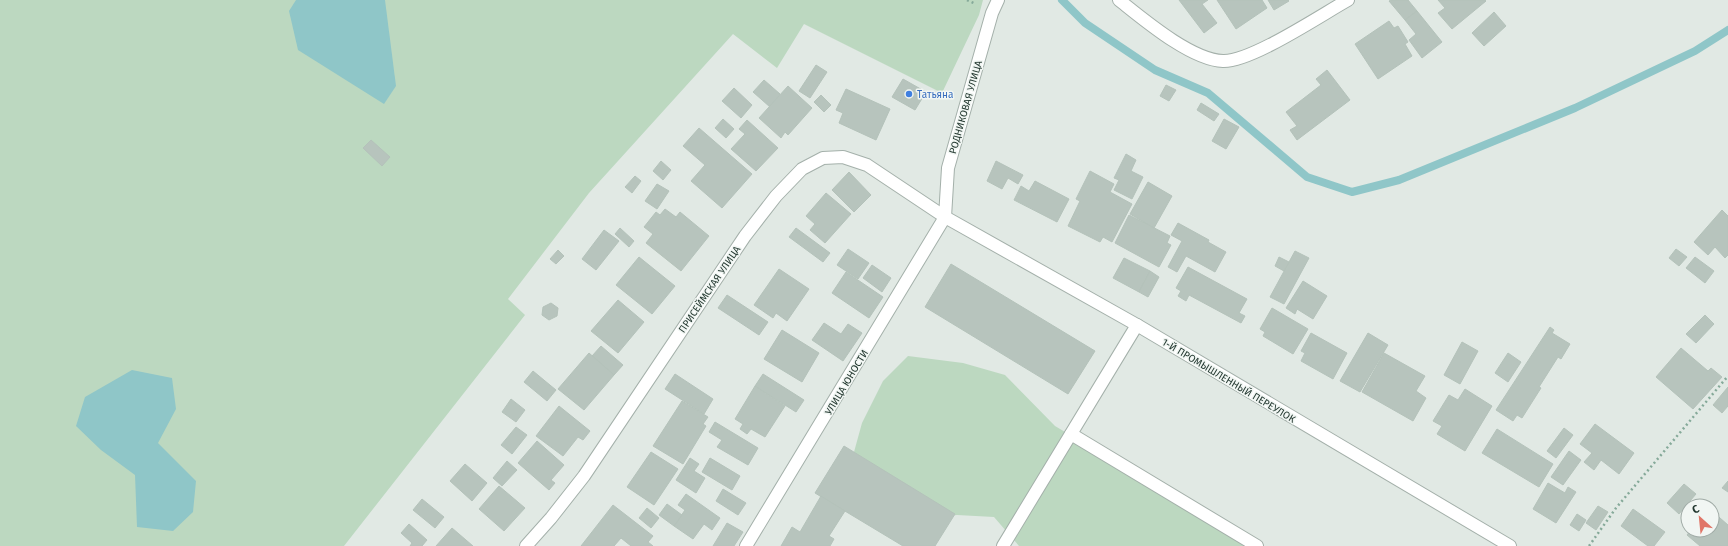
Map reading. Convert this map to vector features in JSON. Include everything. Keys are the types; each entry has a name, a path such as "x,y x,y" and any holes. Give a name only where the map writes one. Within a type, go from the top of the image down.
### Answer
{"street":[{"name":"РОДНИКОВАЯ УЛИЦА","path":"946,217 948,168 992,13 998,0"},
{"path":"1119,0 1147,23 1182,46 1204,57 1223,61 1244,58 1348,0"},
{"name":"ПРИСЕЙМСКАЯ УЛИЦА","path":"526,546 552,518 584,476 745,236 776,196 802,169 823,158 843,157 867,165 946,217"},
{"name":"1-Й ПРОМЫШЛЕННЫЙ ПЕРЕУЛОК","path":"946,217 1137,325 1510,546"},
{"name":"УЛИЦА ЮНОСТИ","path":"746,546 946,217"},
{"path":"1003,546 1137,325"},
{"path":"1070,434 1257,546"}],"path":[{"path":"1589,546 1616,508 1728,376"}],"green space":[{"path":"0,0 983,0 979,15 942,93 804,24 777,68 733,34 589,193 508,299 525,315 344,546 0,546"},
{"path":"908,356 963,363 1005,375 1055,426 1257,546 1019,546 994,517 957,515 909,519 869,490 854,452 862,423 883,381"}],"water":[{"path":"296,0 385,0 396,86 384,104 298,50 289,11"},
{"path":"132,370 172,378 176,409 158,443 196,481 193,512 173,531 137,527 135,475 101,450 76,426 85,397"}],"building":[{"path":"1179,0 1208,0 1202,4 1217,23 1204,33"},
{"path":"1217,0 1262,0 1267,8 1236,29"},
{"path":"1268,0 1288,0 1289,1 1274,10"},
{"path":"1408,0 1417,11 1405,20 1389,1"},
{"path":"1438,0 1486,1 1452,29 1438,13 1445,8"},
{"path":"1417,11 1442,42 1422,58 1409,40 1416,34 1405,20"},
{"path":"1494,12 1506,26 1484,46 1472,33"},
{"path":"1389,21 1394,28 1398,26 1408,42 1405,44 1412,56 1378,79 1355,44"},
{"path":"816,65 827,72 810,98 799,91"},
{"path":"1327,70 1350,100 1297,140 1290,130 1297,126 1286,112 1321,85 1316,79"},
{"name":"Татьяна","path":"903,79 926,92 915,110 892,97"},
{"path":"764,80 780,94 770,107 753,92"},
{"path":"1166,85 1176,90 1169,101 1160,96"},
{"path":"788,86 812,108 788,135 785,132 781,138 759,118"},
{"path":"734,88 752,105 741,118 722,101"},
{"path":"846,89 890,109 876,140 839,123 843,113 836,110"},
{"path":"821,95 831,105 824,112 814,102"},
{"path":"1201,103 1219,114 1214,121 1197,110"},
{"path":"723,119 734,129 726,138 715,128"},
{"path":"1224,119 1239,127 1226,149 1212,141"},
{"path":"747,120 778,148 756,171 731,149 745,134 739,129"},
{"path":"699,128 752,174 722,208 691,181 705,165 683,146"},
{"path":"371,140 390,157 382,166 363,148"},
{"path":"1126,154 1136,160 1131,171 1143,177 1132,199 1114,190 1119,180 1114,178"},
{"path":"661,161 671,170 663,180 653,171"},
{"path":"996,161 1023,175 1018,184 1008,178 1002,189 987,181"},
{"path":"1090,171 1114,184 1110,192 1132,204 1112,242 1103,237 1100,242 1068,226 1080,201 1076,199"},
{"path":"849,172 871,195 854,212 832,190"},
{"path":"635,176 641,181 632,193 625,187"},
{"path":"1035,181 1069,199 1057,222 1014,200 1021,186 1029,191"},
{"path":"1148,182 1172,196 1154,228 1130,214"},
{"path":"657,184 669,191 657,209 645,201"},
{"path":"826,193 851,214 825,243 810,230 815,224 806,216"},
{"path":"665,209 676,217 680,212 709,236 681,271 646,243 653,234 644,227 656,212 660,215"},
{"path":"1722,210 1728,216 1728,255 1725,258 1715,247 1708,255 1694,242"},
{"path":"1129,215 1170,236 1167,243 1171,245 1159,267 1115,243"},
{"path":"1178,223 1209,240 1208,242 1226,252 1215,272 1186,256 1177,272 1168,267 1182,241 1171,235"},
{"path":"620,228 634,241 629,247 615,234"},
{"path":"796,228 830,253 823,262 789,237"},
{"path":"604,230 619,241 596,270 582,259"},
{"path":"848,249 869,263 858,279 837,265"},
{"path":"1676,249 1687,257 1679,266 1669,258"},
{"path":"558,250 564,256 556,264 550,259"},
{"path":"1295,251 1309,258 1284,304 1270,297"},
{"path":"639,257 675,286 652,314 616,285"},
{"path":"1279,257 1289,262 1284,271 1275,266"},
{"path":"1695,257 1714,271 1705,283 1686,268"},
{"path":"1124,258 1150,271 1139,292 1113,278"},
{"path":"951,264 1095,351 1068,394 925,307"},
{"path":"872,265 891,278 882,292 863,278"},
{"path":"1188,267 1247,299 1239,313 1245,316 1241,323 1189,295 1186,301 1178,296 1181,291 1176,288"},
{"path":"779,269 809,289 787,321 776,313 773,318 754,305"},
{"path":"1150,271 1159,277 1148,297 1139,292"},
{"path":"846,272 883,297 869,318 832,293"},
{"path":"1303,281 1327,296 1313,319 1297,309 1295,314 1286,308"},
{"path":"727,295 768,322 759,335 718,308"},
{"path":"618,300 644,322 618,353 591,331"},
{"path":"551,303 558,308 557,316 549,320 542,315 543,307"},
{"path":"1272,308 1308,329 1293,354 1263,336 1265,332 1260,329"},
{"path":"1705,315 1714,324 1696,343 1686,334"},
{"path":"824,323 841,334 848,324 862,333 843,361 812,340"},
{"path":"1550,327 1554,330 1552,333 1570,344 1561,359 1558,357 1522,418 1517,415 1513,421 1496,410"},
{"path":"782,330 819,353 802,382 764,359"},
{"path":"1311,333 1347,353 1333,379 1301,361 1305,353 1301,351"},
{"path":"1368,333 1388,345 1360,392 1340,381"},
{"path":"1462,342 1478,351 1460,384 1444,375"},
{"path":"601,346 623,365 614,375 592,356"},
{"path":"1681,348 1708,371 1711,368 1722,377 1693,409 1656,377"},
{"path":"589,353 614,375 584,410 558,389"},
{"path":"1384,353 1425,376 1416,391 1426,398 1413,421 1362,392"},
{"path":"1508,353 1521,362 1508,382 1495,373"},
{"path":"533,371 556,390 547,401 524,382"},
{"path":"675,374 713,399 704,414 665,389"},
{"path":"763,374 804,400 796,412 755,386"},
{"path":"755,386 785,406 765,437 751,429 747,434 740,429 743,424 735,419"},
{"path":"1728,387 1728,406 1722,413 1713,405"},
{"path":"1465,389 1492,406 1465,451 1437,434 1442,426 1433,421 1449,395 1458,400"},
{"path":"511,399 525,410 516,422 502,412"},
{"path":"682,401 708,417 703,424 706,426 683,464 653,446"},
{"path":"559,406 590,431 583,440 578,437 563,456 536,436"},
{"path":"715,422 758,448 748,465 717,447 722,440 709,432"},
{"path":"1595,424 1634,453 1619,474 1601,460 1594,470 1584,462 1592,453 1580,444"},
{"path":"516,427 527,435 512,454 501,445"},
{"path":"1564,428 1573,435 1556,458 1547,451"},
{"path":"1497,429 1553,464 1539,487 1482,453"},
{"path":"537,441 564,465 551,480 555,483 549,490 518,463"},
{"path":"844,446 955,514 935,546 903,546 815,493"},
{"path":"1569,451 1581,460 1563,485 1551,477"},
{"path":"651,452 678,469 654,505 627,487"},
{"path":"690,458 699,464 694,471 705,478 696,493 676,480"},
{"path":"710,458 740,476 732,490 702,472"},
{"path":"507,461 517,470 502,486 493,478"},
{"path":"465,464 487,483 472,501 450,481"},
{"path":"1728,481 1728,492 1722,488"},
{"path":"1548,483 1565,493 1568,487 1576,492 1556,523 1533,509"},
{"path":"1684,484 1696,494 1693,498 1680,498 1679,514 1667,503"},
{"path":"499,486 525,508 504,531 479,509"},
{"path":"723,489 746,503 738,515 716,501"},
{"path":"686,494 720,518 712,530 704,524 693,539 674,526 685,510 678,505"},
{"path":"821,496 845,511 829,536 834,539 830,546 781,546 792,527 800,532"},
{"path":"422,499 444,517 435,528 413,510"},
{"path":"667,504 682,515 674,526 659,515"},
{"path":"613,505 653,536 648,542 653,546 631,546 621,538 614,546 581,546"},
{"path":"1598,506 1608,512 1596,530 1586,523"},
{"path":"647,508 659,518 651,528 639,518"},
{"path":"1633,509 1665,532 1654,546 1648,546 1621,526"},
{"path":"1577,514 1586,520 1579,531 1570,525"},
{"path":"1720,518 1728,525 1728,546 1700,546 1691,538 1720,538"},
{"path":"727,523 743,532 734,546 713,546"},
{"path":"409,524 427,540 422,546 410,546 412,543 401,533"},
{"path":"452,528 473,546 436,546"}],"waterway":[{"path":"1062,0 1085,23 1155,70 1208,93 1307,177 1352,192 1399,180 1575,108 1695,51 1728,30"}],"place":[{"name":"Татьяна","path":"909,94"}]}
